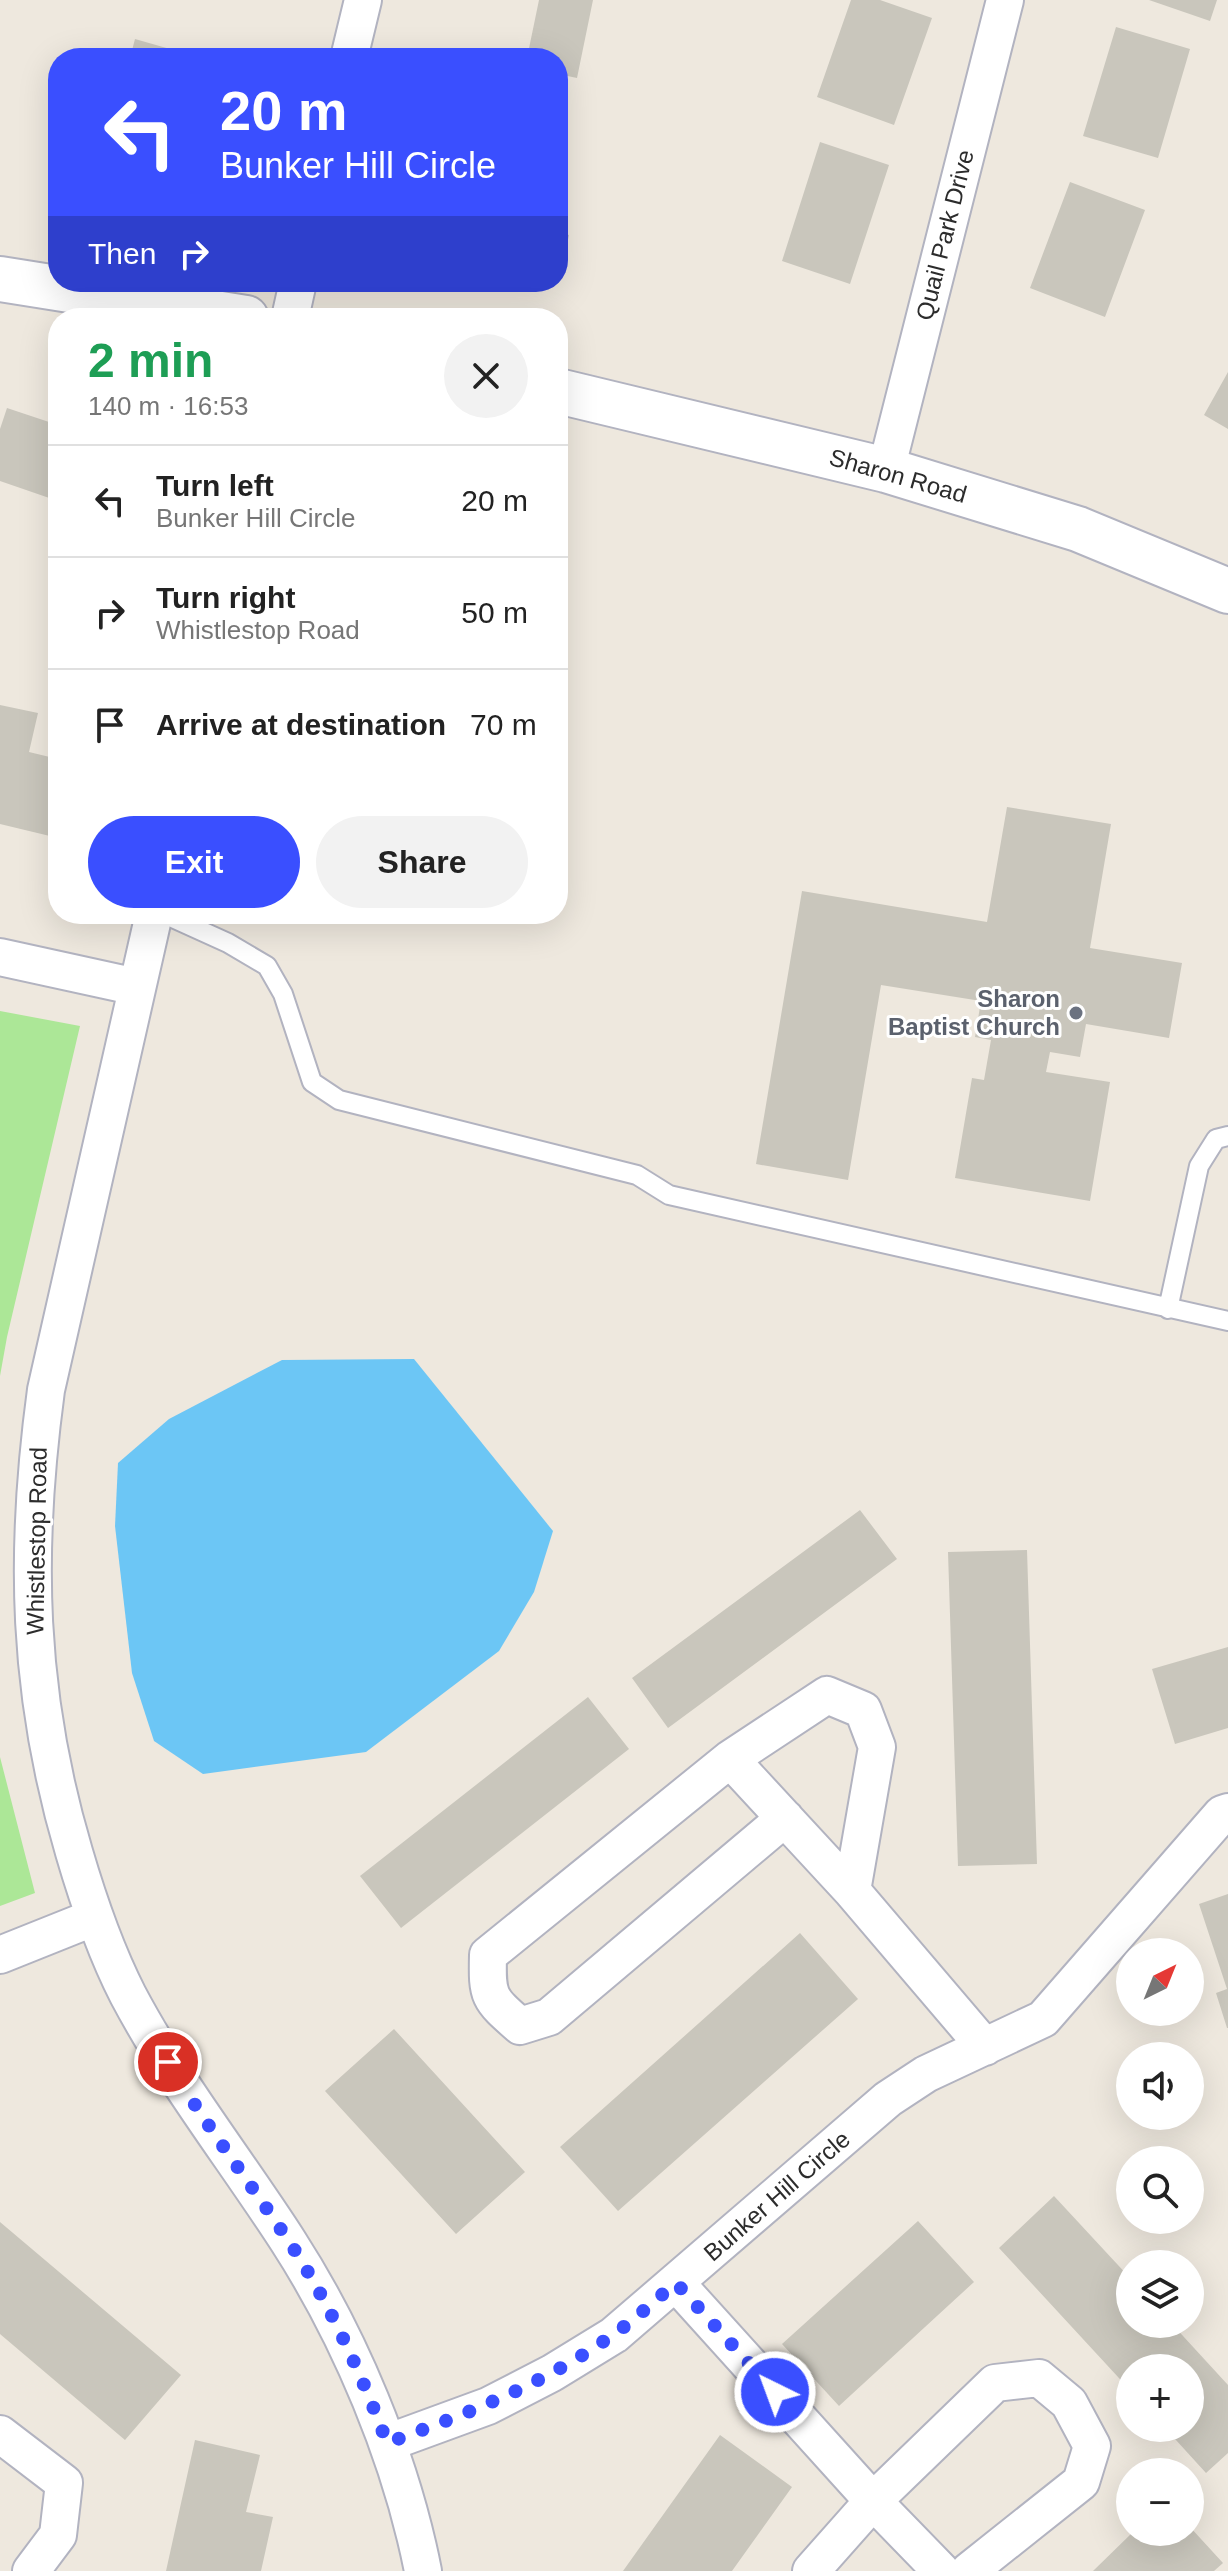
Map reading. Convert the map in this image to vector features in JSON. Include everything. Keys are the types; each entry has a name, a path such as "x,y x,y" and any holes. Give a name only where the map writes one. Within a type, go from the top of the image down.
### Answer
{"main road":[{"path":"0,279 48,287"},
{"path":"82,292 183,308"},
{"name":"Sharon Road","path":"568,393 886,470 1078,529 1228,591"}],"street":[{"path":"351,48 363,0"},
{"name":"Quail Park Drive","path":"886,470 1005,0"},
{"name":"Whistlestop Road","path":"152,924 54,1343 36,1464 32,1517 33,1626 44,1728 61,1807 95,1917 128,1994 195,2108 289,2242 327,2306 374,2407 423,2571"},
{"path":"0,957 137,987"},
{"path":"785,1818 549,2017 520,2026 498,2007 488,1988 488,1955 730,1759 827,1695 863,1710 877,1747 852,1891"},
{"path":"730,1759 852,1891 985,2047"},
{"name":"Bunker Hill Circle","path":"387,2443 488,2406 552,2373 614,2335 888,2099 926,2074 1043,2019 1222,1814 1228,1812"},
{"path":"0,1955 95,1917"},
{"path":"676,2283 873,2501 941,2571"},
{"path":"811,2571 873,2501 995,2383 1039,2378 1069,2403 1092,2446 1081,2482 969,2571"},
{"path":"0,2434 64,2483 58,2535 31,2571"}],"lane":[{"path":"186,924 228,943 267,966 283,994 312,1082 339,1100 637,1175 669,1195 1228,1321"},
{"path":"1168,1309 1199,1166 1216,1139 1228,1136"}],"green space":[{"path":"0,1011 80,1026 0,1376"},
{"path":"0,1757 35,1893 0,1906"}],"water":[{"path":"414,1359 553,1531 534,1592 499,1651 366,1752 203,1774 154,1741 132,1673 115,1526 118,1463 169,1419 282,1360"}],"building":[{"path":"539,0 593,0 577,78 568,76 568,48 529,48"},
{"path":"851,0 880,0 932,18 894,125 817,97"},
{"path":"1149,0 1217,0 1210,21"},
{"path":"1116,27 1190,49 1158,158 1083,136"},
{"path":"135,39 166,48 133,48"},
{"path":"820,142 889,165 850,284 782,261"},
{"path":"1070,182 1145,210 1105,317 1030,288"},
{"path":"1228,372 1228,429 1204,415"},
{"path":"7,408 48,422 48,498 0,481 0,429"},
{"path":"0,705 38,713 29,752 48,757 48,836 0,824"},
{"name":"Sharon Baptist Church","path":"1007,807 1111,824 1090,948 1182,963 1169,1038 1086,1024 1080,1057 1050,1052 1046,1072 1110,1082 1090,1201 955,1178 972,1078 984,1080 991,1040 975,1037 981,1001 881,985 848,1180 756,1164 802,891 987,922"},
{"path":"860,1510 897,1559 668,1728 632,1678"},
{"path":"1027,1550 1037,1864 958,1866 948,1552"},
{"path":"1228,1647 1228,1728 1175,1744 1152,1669"},
{"path":"588,1697 629,1749 401,1928 360,1876"},
{"path":"1228,1894 1227,2028 1216,1993 1227,1989 1199,1904"},
{"path":"800,1933 858,1999 618,2211 560,2147"},
{"path":"394,2029 525,2172 456,2234 325,2091"},
{"path":"1054,2196 1116,2263 1116,2338 1185,2338 1200,2354 1116,2354 1116,2375 999,2248"},
{"path":"918,2221 974,2282 839,2406 782,2344"},
{"path":"0,2222 181,2375 125,2440 0,2334"},
{"path":"1204,2359 1228,2385 1228,2453 1206,2473 1204,2458 1192,2458 1178,2442 1204,2442"},
{"path":"720,2435 792,2487 732,2571 623,2571"},
{"path":"195,2440 260,2455 246,2512 273,2517 261,2571 166,2571"},
{"path":"1204,2542 1223,2563 1214,2571 1093,2571 1119,2546 1204,2546"}],"place":[{"name":"Sharon Baptist Church","path":"1076,1013"}],"route":[{"path":"168,2062 195,2108 289,2242 327,2306 374,2407 387,2443 488,2406 552,2373 614,2335 676,2283 775,2392"}]}
